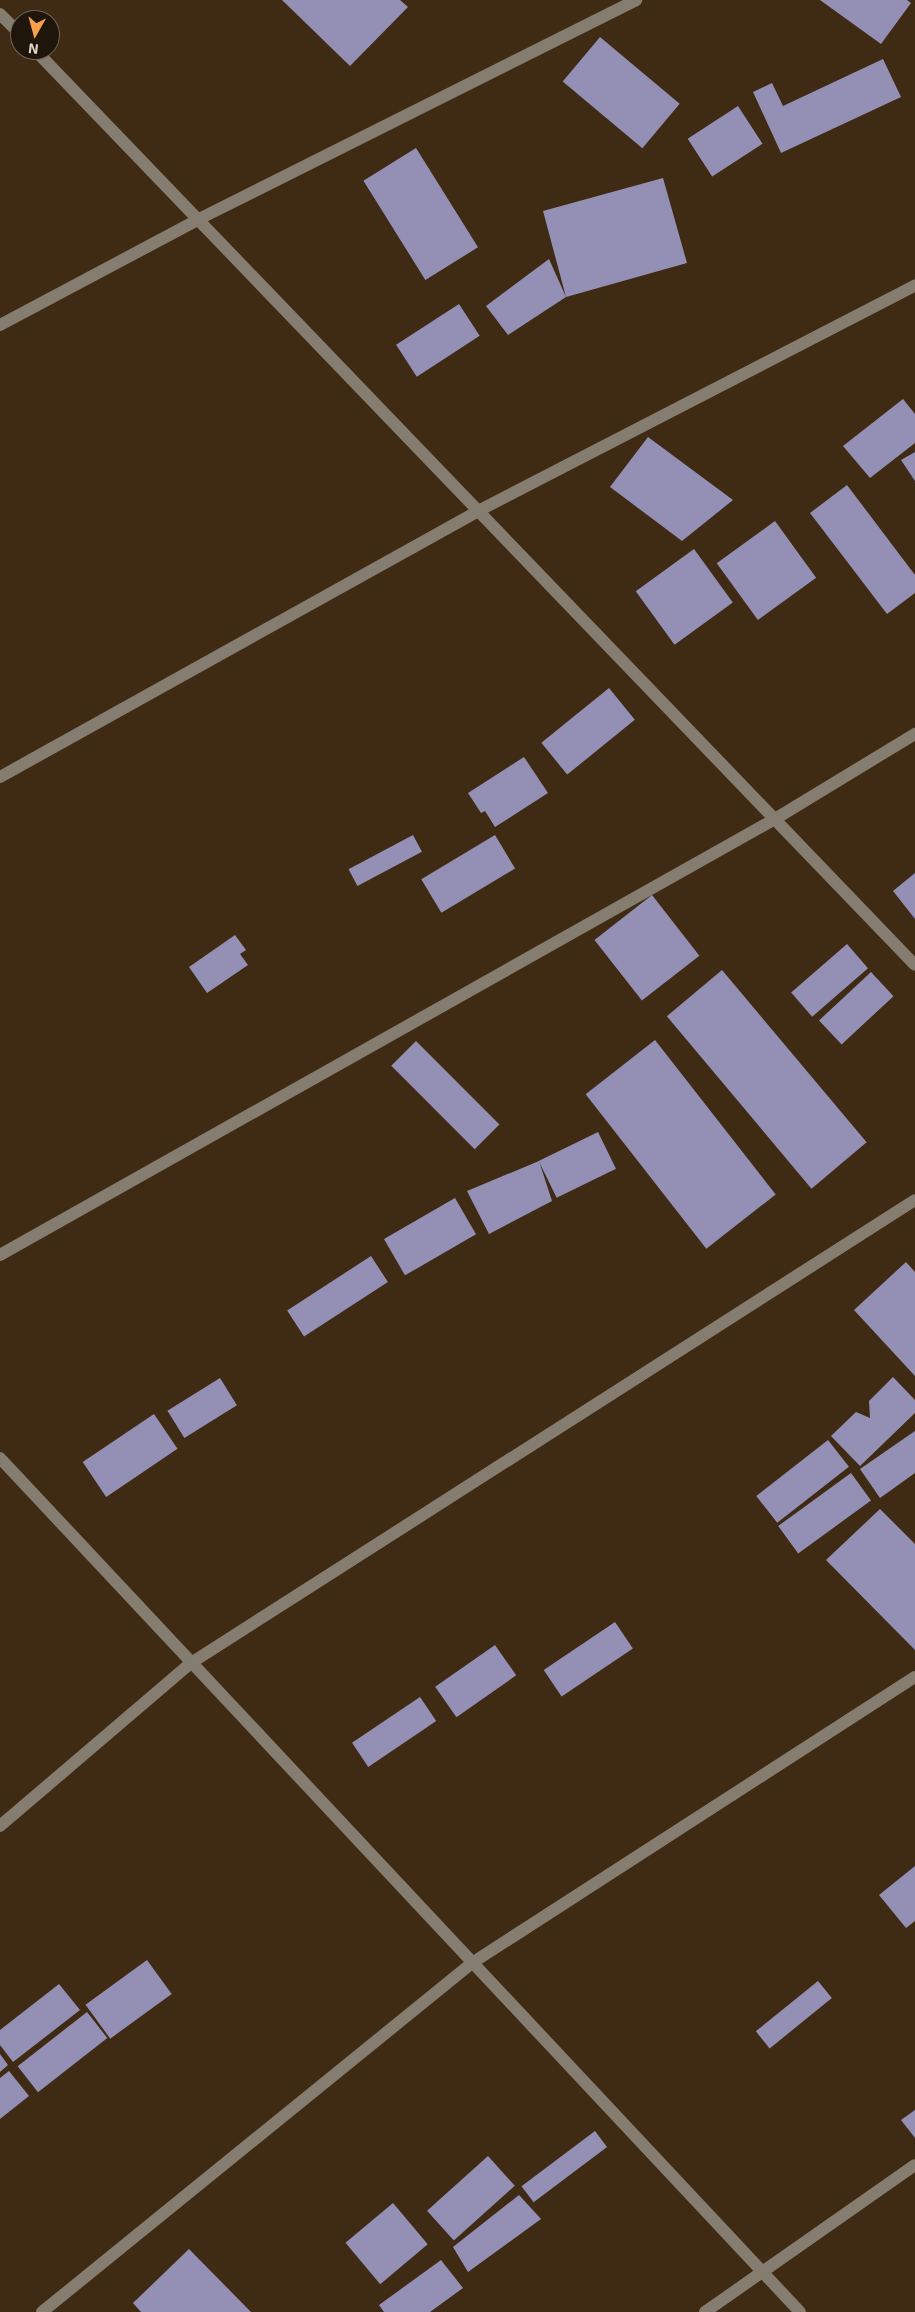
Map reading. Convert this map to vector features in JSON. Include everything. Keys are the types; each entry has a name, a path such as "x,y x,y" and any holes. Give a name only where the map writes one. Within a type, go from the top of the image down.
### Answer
{"street":[{"path":"0,325 199,219 636,0"},
{"path":"0,14 10,24"},
{"path":"45,60 480,510 915,965"},
{"path":"0,776 480,510 915,285"},
{"path":"0,1255 775,819 915,734"},
{"path":"0,1826 191,1663 915,1200"},
{"path":"0,1458 760,2272 800,2312"},
{"path":"42,2312 472,1963 915,1677"},
{"path":"705,2312 915,2165"}],"building":[{"path":"282,0 400,0 408,7 350,66"},
{"path":"820,0 907,0 911,3 881,44"},
{"path":"600,37 680,104 642,148 563,81"},
{"path":"883,59 901,97 781,153 753,92 772,83 783,106"},
{"path":"738,106 763,144 712,176 688,139"},
{"path":"416,148 478,247 425,280 363,181"},
{"path":"663,178 687,263 566,297 543,211"},
{"path":"549,259 566,297 508,335 486,306"},
{"path":"459,304 480,336 417,377 396,345"},
{"path":"903,399 915,414 915,443 870,478 843,446"},
{"path":"648,437 733,500 682,541 610,487"},
{"path":"915,452 915,481 901,460"},
{"path":"847,485 915,575 915,593 887,614 810,513"},
{"path":"775,521 816,578 758,620 717,563"},
{"path":"694,549 733,602 675,645 636,591"},
{"path":"609,688 635,720 567,775 541,743"},
{"path":"524,757 548,793 495,827 485,811 481,813 468,793"},
{"path":"413,835 422,852 357,886 349,869"},
{"path":"495,835 515,868 441,913 421,879"},
{"path":"915,873 915,919 893,891"},
{"path":"652,895 699,956 642,1001 594,940"},
{"path":"235,935 246,950 240,954 248,965 207,993 189,967"},
{"path":"847,944 868,968 812,1017 791,993"},
{"path":"722,970 867,1142 811,1189 667,1016"},
{"path":"871,972 894,996 842,1045 819,1020"},
{"path":"655,1040 776,1194 706,1249 586,1094"},
{"path":"416,1041 499,1124 475,1149 391,1066"},
{"path":"598,1132 616,1169 557,1198 539,1161"},
{"path":"539,1161 552,1201 489,1234 467,1191"},
{"path":"455,1198 476,1234 405,1275 384,1239"},
{"path":"371,1256 388,1282 304,1336 287,1310"},
{"path":"906,1262 915,1272 915,1376 854,1310"},
{"path":"893,1377 915,1400 915,1413 860,1466 831,1436 856,1412 870,1418 869,1401"},
{"path":"220,1378 237,1405 184,1438 167,1411"},
{"path":"154,1414 177,1449 106,1497 83,1462"},
{"path":"915,1431 915,1473 880,1498 860,1469"},
{"path":"828,1440 849,1467 777,1523 756,1496"},
{"path":"851,1473 871,1501 798,1553 778,1526"},
{"path":"880,1509 915,1544 915,1650 826,1560"},
{"path":"615,1622 633,1649 562,1697 544,1670"},
{"path":"495,1645 516,1675 456,1717 435,1687"},
{"path":"420,1697 436,1721 368,1767 352,1743"},
{"path":"915,1866 915,1921 906,1928 879,1895"},
{"path":"147,1960 172,1994 110,2039 86,2005"},
{"path":"818,1981 832,1998 770,2048 756,2031"},
{"path":"59,1984 80,2010 13,2062 0,2045 0,2030"},
{"path":"87,2012 107,2038 38,2092 18,2066"},
{"path":"0,2054 8,2065 0,2072"},
{"path":"9,2071 29,2096 0,2119 0,2078"},
{"path":"915,2110 915,2138 901,2120"},
{"path":"595,2131 607,2147 534,2202 522,2186"},
{"path":"488,2156 515,2186 454,2241 427,2211"},
{"path":"519,2195 541,2219 468,2272 453,2247"},
{"path":"393,2203 428,2244 380,2284 346,2243"},
{"path":"189,2249 251,2312 141,2312 133,2303"},
{"path":"441,2260 463,2288 430,2312 384,2312 379,2305"}]}
